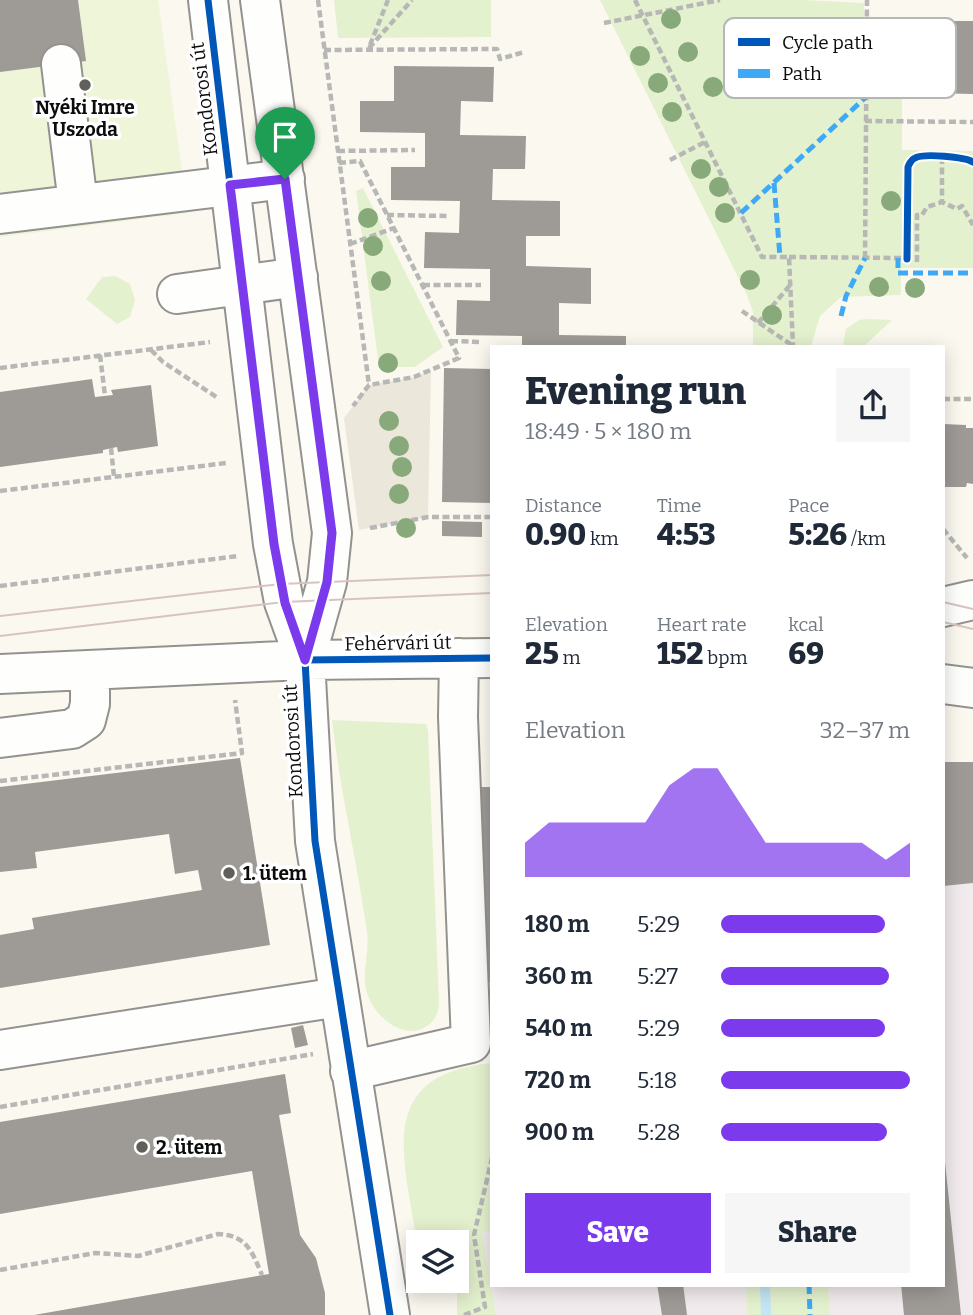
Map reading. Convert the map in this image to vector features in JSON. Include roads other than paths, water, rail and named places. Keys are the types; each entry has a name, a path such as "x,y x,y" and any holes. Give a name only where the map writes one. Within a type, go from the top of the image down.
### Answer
{"street":[{"name":"Kondorosi út","path":"208,0 274,544 285,603 305,660 315,841 339,997 333,1062 390,1315"},
{"name":"Kondorosi út","path":"260,0 332,533 327,582 305,660"},
{"path":"61,64 78,204"},
{"path":"0,214 285,179"},
{"path":"177,294 298,277"},
{"path":"945,607 973,600"},
{"path":"333,1062 482,1043 475,658"},
{"name":"Fehérvári út","path":"0,674 305,660 475,658"},
{"path":"0,738 72,729 86,720 90,704 90,670"},
{"path":"945,684 973,688"},
{"path":"0,1050 339,997"}],"waterway":[{"path":"765,1287 766,1315"}],"tram line":[{"path":"0,616 281,584 490,575"},
{"path":"0,636 284,602 490,593"},
{"path":"945,602 973,609"},
{"path":"945,622 973,629"}],"place":[{"name":"Nyéki Imre Uszoda","path":"85,85"},
{"name":"1. ütem","path":"229,873"},
{"name":"2. ütem","path":"142,1147"}]}
